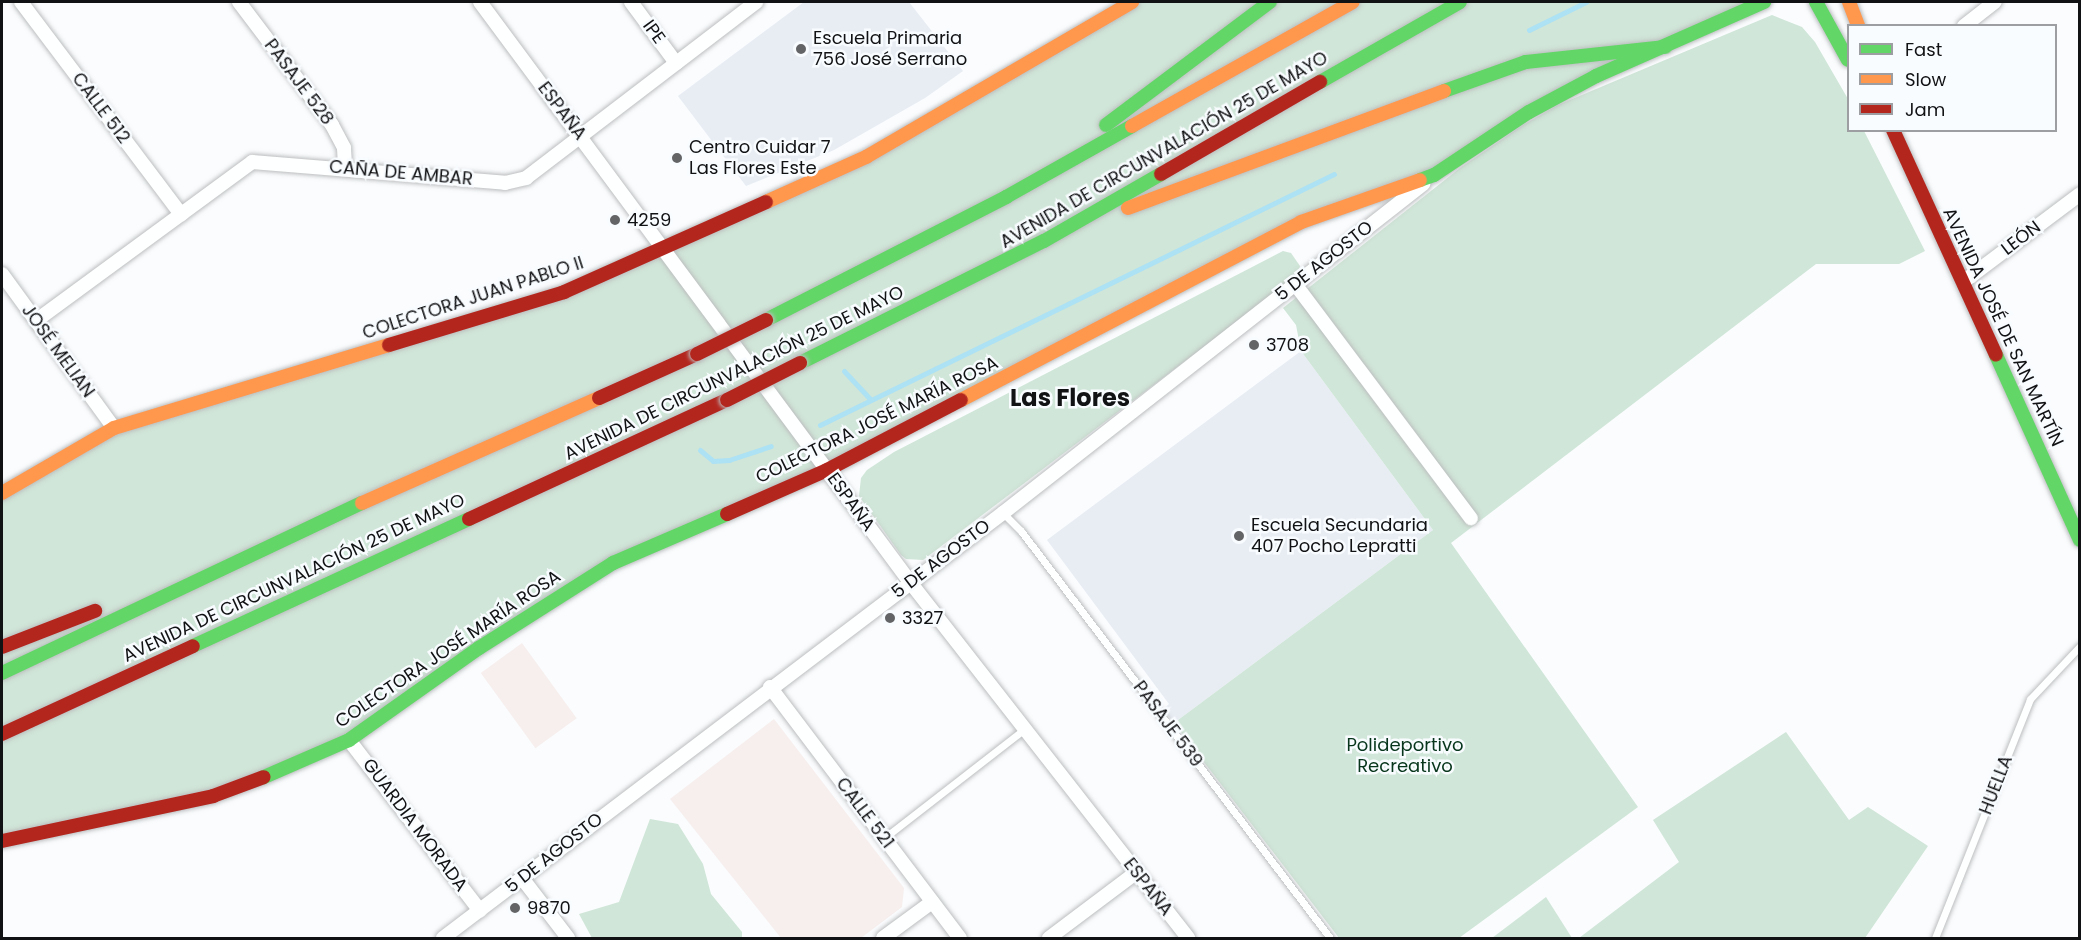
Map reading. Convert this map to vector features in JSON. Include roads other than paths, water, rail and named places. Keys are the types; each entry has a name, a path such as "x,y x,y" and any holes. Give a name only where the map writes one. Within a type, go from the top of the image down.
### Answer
{"main road":[{"name":"COLECTORA JUAN PABLO II","path":"2,493 114,428 564,292 866,157 1132,2"},
{"path":"1006,198 1270,2"},
{"name":"AVENIDA DE CIRCUNVALACIÓN 25 DE MAYO","path":"2,673 269,545 697,354 766,320 1006,198 1353,2"},
{"name":"AVENIDA DE CIRCUNVALACIÓN 25 DE MAYO","path":"2,734 727,400 1044,242 1460,2"},
{"name":"COLECTORA JOSÉ MARÍA ROSA","path":"2,841 244,787 350,740 574,584 613,563 826,470 1302,222 1434,175 1529,112 1596,76 1764,2"},
{"path":"1816,2 1842,55 1847,59"},
{"path":"1849,2 1857,24"},
{"path":"1044,242 1234,166 1526,62 1665,47"},
{"name":"AVENIDA JOSÉ DE SAN MARTÍN","path":"1894,132 2079,540"},
{"path":"2,647 269,545"}],"street":[{"name":"CALLE 512","path":"21,2 181,214"},
{"name":"PASAJE 528","path":"239,2 332,125 344,148 345,168"},
{"name":"ESPAÑA","path":"480,2 666,247 826,470 910,582 1026,728 1188,939"},
{"name":"IPE","path":"631,2 676,63"},
{"name":"CAÑA DE AMBAR","path":"37,320 252,162 518,182 581,137 756,2"},
{"path":"1967,24 1995,2"},
{"name":"5 DE AGOSTO","path":"443,939 770,687 1003,513 1434,175"},
{"name":"LEÓN","path":"1963,282 2079,194"},
{"name":"JOSÉ MELIAN","path":"2,274 114,428"},
{"path":"1295,284 1471,518"},
{"name":"CALLE 521","path":"770,687 960,939"},
{"name":"GUARDIA MORADA","path":"350,740 480,910"},
{"path":"1049,939 1137,872"},
{"path":"522,878 568,939"},
{"path":"884,939 932,902"}],"lane":[{"name":"PASAJE 539","path":"1003,513 1021,531 1330,939"},
{"name":"HUELLA","path":"1935,939 2030,699 2079,646"},
{"path":"884,838 1026,728"}],"waterway":[{"path":"1529,30 1586,2"},
{"path":"820,425 1334,174"},
{"path":"844,371 870,399"},
{"path":"700,450 713,461 729,460 771,446"}],"place":[{"name":"Escuela Primaria 756 José Serrano","path":"801,49"},
{"name":"Centro Cuidar 7 Las Flores Este","path":"677,158"},
{"name":"4259","path":"615,220"},
{"name":"3708","path":"1254,345"},
{"name":"Escuela Secundaria 407 Pocho Lepratti","path":"1239,536"},
{"name":"3327","path":"890,618"},
{"name":"9870","path":"515,908"}],"district":[{"name":"Las Flores","path":"1070,398"}],"park label":[{"name":"Polideportivo Recreativo","path":"1405,756"}]}
